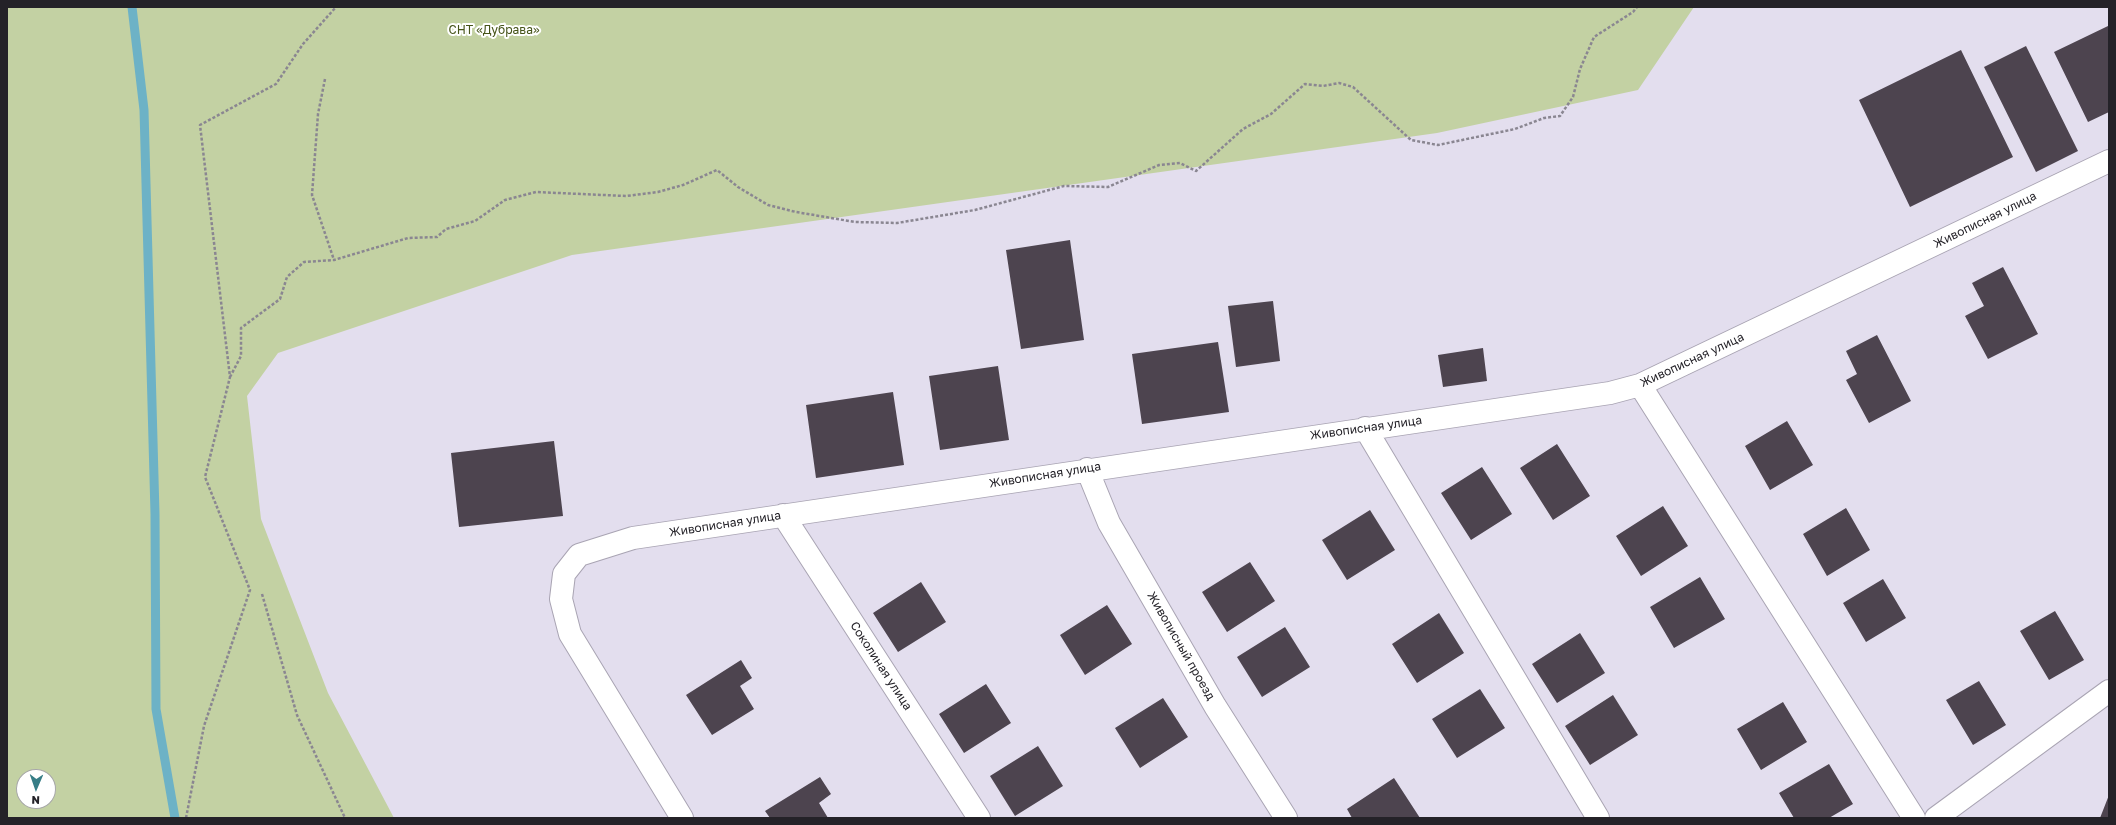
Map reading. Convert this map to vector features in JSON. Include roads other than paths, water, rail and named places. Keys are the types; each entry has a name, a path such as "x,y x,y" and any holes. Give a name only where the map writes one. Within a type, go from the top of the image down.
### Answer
{"street":[{"name":"Живописная улица","path":"682,818 570,634 561,599 564,574 579,555 633,538 1087,469 1610,393 1640,385 2109,161"},
{"path":"1640,385 1914,818"},
{"path":"1365,428 1598,818"},
{"name":"Живописный проезд","path":"1087,469 1109,523 1215,706 1286,818"},
{"name":"Соколиная улица","path":"783,515 979,818"},
{"path":"1936,818 2109,691"}],"waterway":[{"path":"132,7 144,110 155,514 156,709 175,818"}],"park label":[{"name":"СНТ «Дубрава»","path":"494,30"}]}
